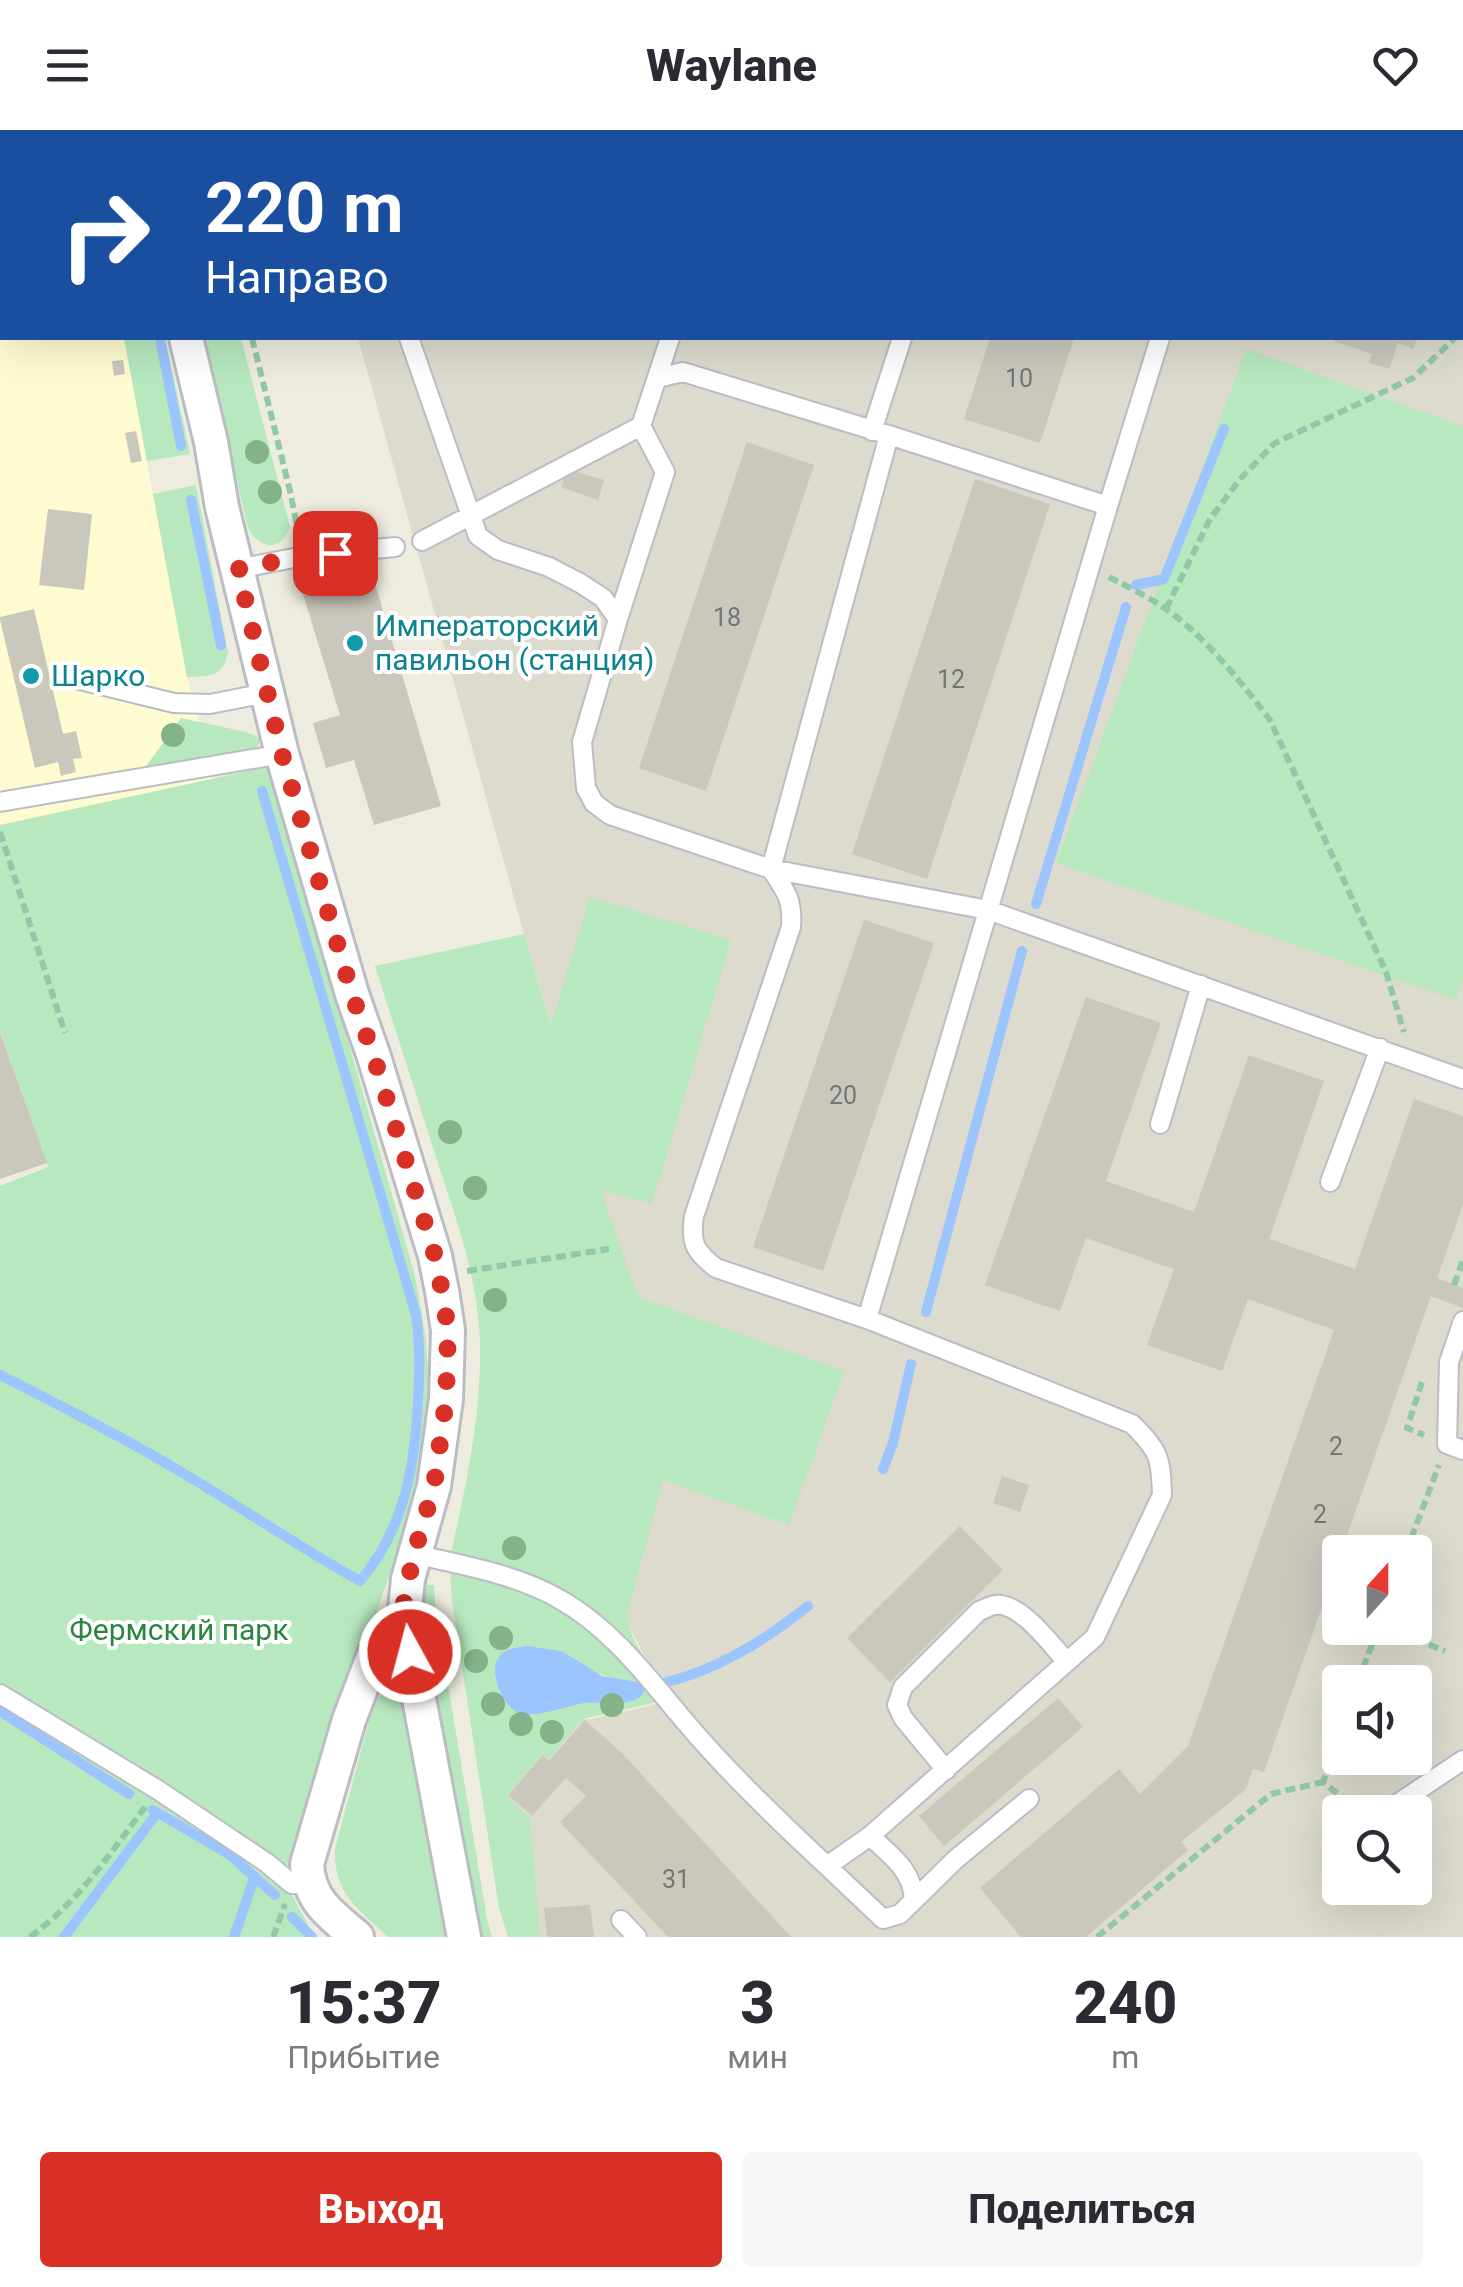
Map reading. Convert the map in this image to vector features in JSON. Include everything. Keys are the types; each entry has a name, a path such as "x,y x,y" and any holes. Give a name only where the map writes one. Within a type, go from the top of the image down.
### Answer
{"street":[{"path":"186,340 282,754 352,994 435,1256 445,1310 446,1400 434,1486 414,1554 404,1619 464,1937"},
{"path":"358,1937 329,1913 308,1884 308,1864 349,1720 372,1657 404,1619"}],"lane":[{"path":"410,340 478,536 498,550 549,567 580,583 603,598 618,618"},
{"path":"422,541 640,426 669,340"},
{"path":"827,1866 870,1836 1095,1636 1162,1495 1154,1445 1132,1424 867,1320 716,1268 699,1255 691,1236 694,1216 792,928 787,892 771,869 902,340"},
{"path":"867,1320 1159,340"},
{"path":"657,378 683,372 1108,506"},
{"path":"640,426 666,472 582,742 586,788 594,803 610,815 771,869 988,910 1463,1079"},
{"path":"238,569 304,556 395,547"},
{"path":"64,676 174,703 210,704 266,693"},
{"path":"0,802 282,754"},
{"path":"1160,1124 1201,985"},
{"path":"1330,1182 1380,1048"},
{"path":"1455,1447 1449,1362 1463,1321"},
{"path":"414,1554 506,1577 560,1599 586,1616 626,1653 760,1804 883,1919 900,1914 956,1859 1029,1799"},
{"path":"946,1770 902,1718 897,1705 903,1687 979,1612 993,1605 1021,1613 1067,1662"},
{"path":"0,1694 158,1790 292,1884 308,1884"},
{"path":"1410,1795 1463,1760"},
{"path":"870,1836 908,1872 914,1900"},
{"path":"621,1920 636,1937"}],"path":[{"path":"252,340 299,538"},
{"path":"1166,609 1210,519 1241,478 1275,443 1413,378 1453,340"},
{"path":"1090,567 1166,609 1210,649 1270,720 1386,972 1413,1061"},
{"path":"0,832 65,1034"},
{"path":"463,1272 609,1249"},
{"path":"1454,1285 1463,1260"},
{"path":"1414,1535 1455,1447"},
{"path":"1432,1645 1446,1650"},
{"path":"1323,1782 1325,1775"},
{"path":"1323,1782 1340,1795"},
{"path":"1097,1937 1271,1794 1323,1782"},
{"path":"30,1937 92,1878 158,1790"}],"shaded area":[{"path":"0,340 124,340 187,677 378,1422 48,1167 0,1031"},
{"path":"359,340 1463,340 1463,1937 537,1937 503,1796 577,1712 586,1720 658,1704 671,1691 645,1657 628,1624 601,1189 524,934"}],"green space":[{"path":"124,340 165,340 190,454 147,461"},
{"path":"203,340 242,340 290,527 281,541 270,545 258,541 248,528"},
{"path":"1246,349 1463,426 1463,979 1456,1000 1056,863"},
{"path":"196,485 228,653 214,674 187,677 153,494"},
{"path":"181,718 246,732 260,742 257,747 144,769"},
{"name":"Фермский парк","path":"266,767 273,778 414,1272 428,1365 425,1431 404,1534 285,1871 293,1897 314,1937 0,1937 0,1186 48,1167 0,1031 0,825"},
{"path":"590,897 731,940 652,1204 601,1190 638,1297 844,1371 789,1525 663,1480 628,1612 636,1645 672,1690 669,1693 615,1630 576,1599 532,1579 451,1554 476,1422 478,1319 459,1229 375,966 524,934 551,1025"},
{"path":"450,1571 543,1602 589,1632 657,1702 583,1719 549,1758 543,1753 506,1796 530,1818 540,1937 508,1937 499,1908","holes":["527,1646 562,1651 611,1678 631,1701 586,1703 530,1714 518,1711 498,1685 510,1649"]},
{"path":"427,1585 434,1585 492,1937 481,1937 421,1629 421,1606"},
{"path":"386,1692 401,1698 445,1937 388,1937 349,1899 338,1877 335,1849 372,1709"}],"water":[{"path":"527,1646 562,1651 602,1676 637,1682 644,1692 627,1702 586,1703 532,1714 517,1712 498,1687 496,1663 504,1652"}],"building":[{"path":"989,340 1073,340 1040,443 964,419"},
{"path":"1416,340 1413,349 1398,343 1389,369 1369,363 1372,354 1334,341"},
{"path":"123,360 125,374 114,376 112,361"},
{"path":"136,431 142,461 131,463 125,433"},
{"path":"747,442 814,465 706,791 639,768"},
{"path":"567,469 604,480 598,500 561,487"},
{"path":"975,479 1050,504 927,879 852,854"},
{"path":"48,509 92,514 84,590 39,585"},
{"name":"Императорский павильон (станция)","path":"365,550 441,806 374,825 354,760 326,768 313,723 340,715 296,571"},
{"name":"Шарко","path":"34,609 63,734 76,731 82,758 73,759 76,772 61,776 58,762 35,768 0,620"},
{"path":"864,920 934,943 823,1271 753,1247"},
{"path":"1086,997 1161,1023 1106,1181 1194,1212 1249,1055 1324,1081 1269,1239 1355,1269 1414,1099 1463,1116 1463,1205 1437,1278 1463,1288 1463,1308 1431,1296 1347,1535 1322,1535 1322,1607 1264,1772 1253,1769 1246,1789 1181,1842 1188,1850 1086,1937 1021,1937 980,1888 1119,1769 1140,1794 1188,1746 1334,1330 1248,1299 1222,1371 1147,1345 1174,1269 1086,1238 1060,1311 985,1285"},
{"path":"0,1032 47,1163 0,1179"},
{"path":"1002,1476 1029,1485 1020,1512 993,1503"},
{"path":"960,1526 1003,1570 890,1682 847,1638"},
{"path":"1058,1698 1083,1727 944,1846 919,1816"},
{"path":"585,1720 623,1754 791,1937 668,1937 560,1822 586,1796 566,1778 532,1816 508,1795 543,1755 549,1761"},
{"path":"590,1905 594,1937 547,1937 544,1908"}],"waterway":[{"path":"160,340 181,446"},
{"path":"1136,585 1164,579 1224,429"},
{"path":"191,500 221,645"},
{"path":"1036,904 1126,607"},
{"path":"0,1375 154,1456 360,1581 397,1519 414,1449 419,1368 416,1315 262,791"},
{"path":"926,1312 1022,951"},
{"path":"883,1469 911,1364"},
{"path":"664,1683 704,1670 740,1652 808,1606"},
{"path":"0,1711 129,1794"},
{"path":"153,1810 230,1855 275,1895"},
{"path":"64,1937 157,1813"},
{"path":"234,1937 255,1876"},
{"path":"292,1917 312,1937"}],"place":[{"name":"Императорский павильон (станция)","path":"355,643"},
{"name":"Шарко","path":"31,676"}],"route":[{"path":"335,553 238,569 282,754 352,994 435,1256 442,1291 448,1330 446,1400 434,1486 404,1600 410,1652"}]}
